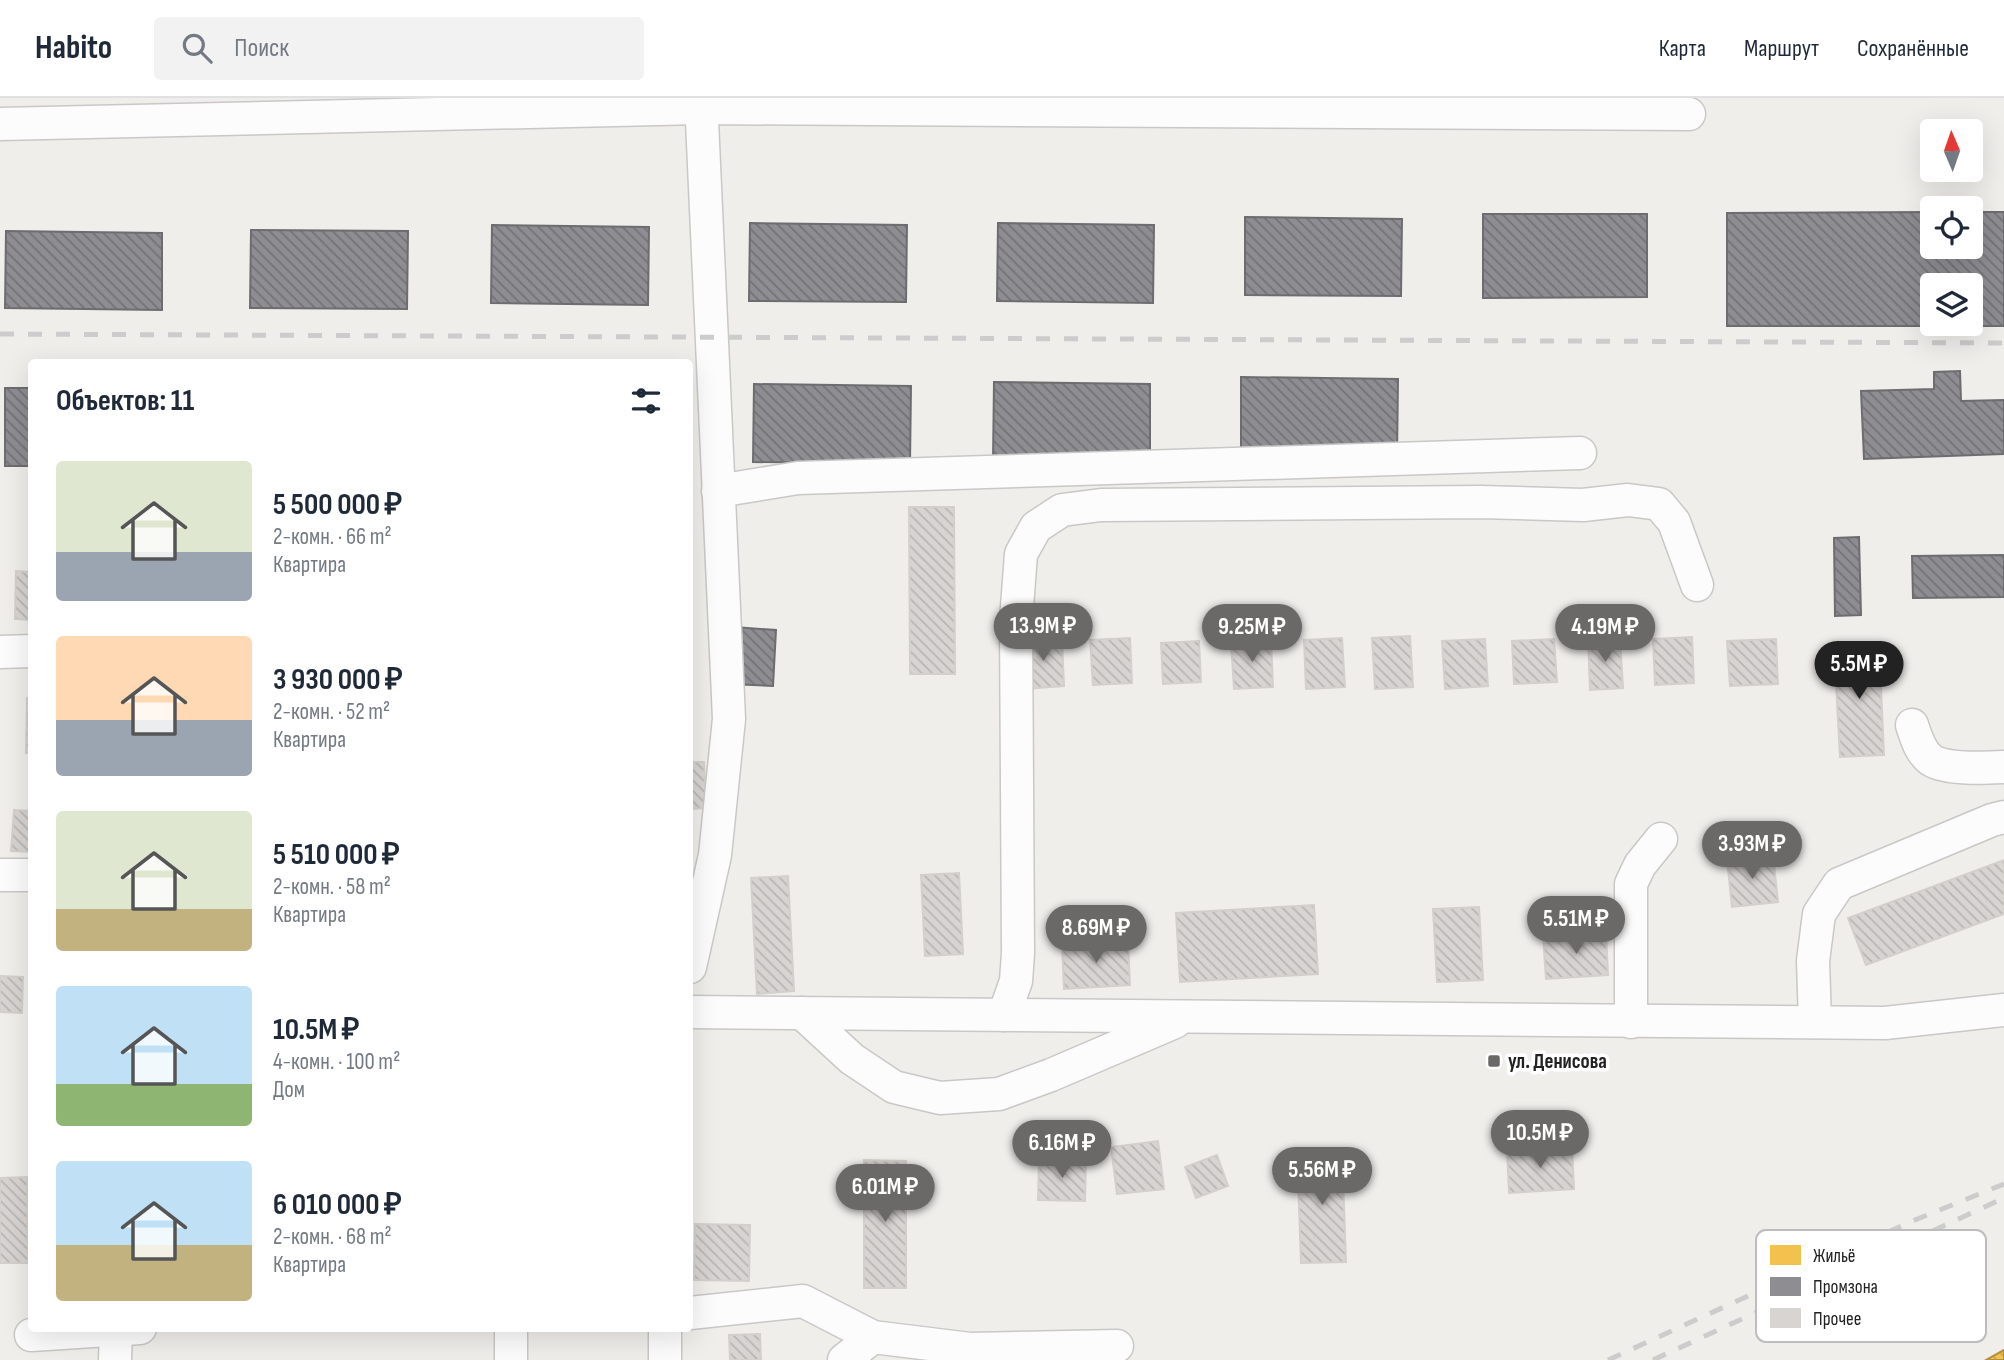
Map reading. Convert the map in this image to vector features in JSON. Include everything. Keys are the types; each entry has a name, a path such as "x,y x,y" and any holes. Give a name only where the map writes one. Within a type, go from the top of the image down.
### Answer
{"street":[{"path":"693,954 715,856 729,719 701,103"},
{"path":"0,124 701,103 1689,114"},
{"path":"718,491 798,478 1580,453"},
{"path":"1004,1015 1016,981 1018,953 1016,620 1021,554 1036,527 1062,510 1101,505 1481,502 1583,505 1628,500 1659,504 1674,522 1697,585"},
{"path":"0,652 28,651"},
{"path":"1912,725 1918,744 1931,760 1964,768 2004,768"},
{"path":"1815,1022 1813,961 1819,914 1839,884 2004,817"},
{"path":"1631,1022 1631,884 1640,865 1661,839"},
{"path":"0,875 28,875"},
{"path":"693,1012 1885,1023 2004,1010"},
{"path":"802,1013 852,1059 894,1087 940,1098 999,1094 1188,1017"},
{"path":"693,1313 803,1301 873,1337 971,1349 1117,1346"},
{"path":"511,1332 511,1360"},
{"path":"665,1332 665,1360"},
{"path":"31,1335 124,1339"},
{"path":"844,1360 873,1337"}],"building: Жильё":[{"path":"2004,1350 2004,1360 1986,1360"}],"building: Промзона":[{"path":"1920,212 1920,259 1983,259 1983,212 2004,212 2004,326 1983,326 1983,273 1920,273 1920,326 1727,326 1727,213"},
{"path":"1483,214 1647,214 1647,297 1483,298"},
{"path":"1245,217 1402,219 1401,296 1245,295"},
{"path":"750,223 907,225 906,302 749,301"},
{"path":"998,223 1154,225 1153,303 997,301"},
{"path":"492,225 649,227 648,305 491,303"},
{"path":"251,230 408,231 407,309 250,308"},
{"path":"6,231 162,233 162,310 5,308"},
{"path":"1960,371 1961,401 2004,400 2004,454 1864,459 1861,391 1934,389 1934,372"},
{"path":"1241,377 1398,379 1397,457 1241,455"},
{"path":"994,382 1150,384 1150,461 993,460"},
{"path":"754,384 911,386 910,464 753,462"},
{"path":"5,388 28,388 28,466 5,466"},
{"path":"1859,537 1861,615 1835,616 1834,538"},
{"path":"2004,555 2004,597 1913,598 1912,556"},
{"path":"734,627 776,630 773,686 730,684"}],"building: Прочее":[{"path":"909,507 954,507 955,674 910,674"},
{"path":"16,571 28,572 28,620 15,619"},
{"path":"1410,636 1413,687 1375,689 1372,638"},
{"path":"1692,637 1694,683 1655,685 1653,639"},
{"path":"1062,638 1064,686 1025,689 1022,640"},
{"path":"1130,638 1132,683 1093,685 1090,640"},
{"path":"1342,638 1345,687 1306,689 1304,640"},
{"path":"1620,638 1623,688 1590,690 1588,640"},
{"path":"1485,639 1488,686 1445,689 1442,641"},
{"path":"1554,639 1557,682 1514,684 1512,641"},
{"path":"1776,639 1778,684 1730,686 1727,641"},
{"path":"1271,640 1273,687 1234,689 1231,642"},
{"path":"1199,641 1201,682 1163,684 1161,643"},
{"path":"1879,645 1884,755 1840,757 1834,647"},
{"path":"27,698 28,698 28,753"},
{"path":"693,762 704,762 706,808 693,809"},
{"path":"14,810 28,811 28,852 11,851"},
{"path":"1773,855 1778,902 1732,907 1727,860"},
{"path":"2004,860 2004,914 1866,965 1848,918"},
{"path":"959,873 963,954 925,956 921,875"},
{"path":"788,876 794,991 757,994 751,878"},
{"path":"1314,905 1318,974 1180,982 1176,913"},
{"path":"1479,907 1483,980 1437,982 1433,909"},
{"path":"1606,933 1608,975 1546,979 1543,936"},
{"path":"1128,942 1130,985 1064,989 1062,945"},
{"path":"0,976 23,977 22,1013 0,1012"},
{"path":"1158,1141 1164,1189 1117,1194 1111,1147"},
{"path":"1572,1147 1574,1189 1509,1193 1507,1151"},
{"path":"1342,1151 1346,1262 1301,1263 1297,1152"},
{"path":"1217,1155 1228,1186 1196,1198 1185,1167"},
{"path":"1039,1159 1086,1161 1085,1201 1038,1200"},
{"path":"864,1160 906,1161 906,1288 864,1288"},
{"path":"27,1177 28,1263 0,1263 0,1178"},
{"path":"695,1224 750,1225 749,1281 694,1280"},
{"path":"760,1334 761,1360 730,1360 729,1335"}],"railway":[{"path":"0,334 2004,343"},
{"path":"1892,1230 2004,1184"},
{"path":"1935,1230 2004,1198"},
{"path":"1608,1360 1756,1292"},
{"path":"1653,1360 1756,1312"}],"place":[{"name":"ул. Денисова","path":"1494,1061"}]}
